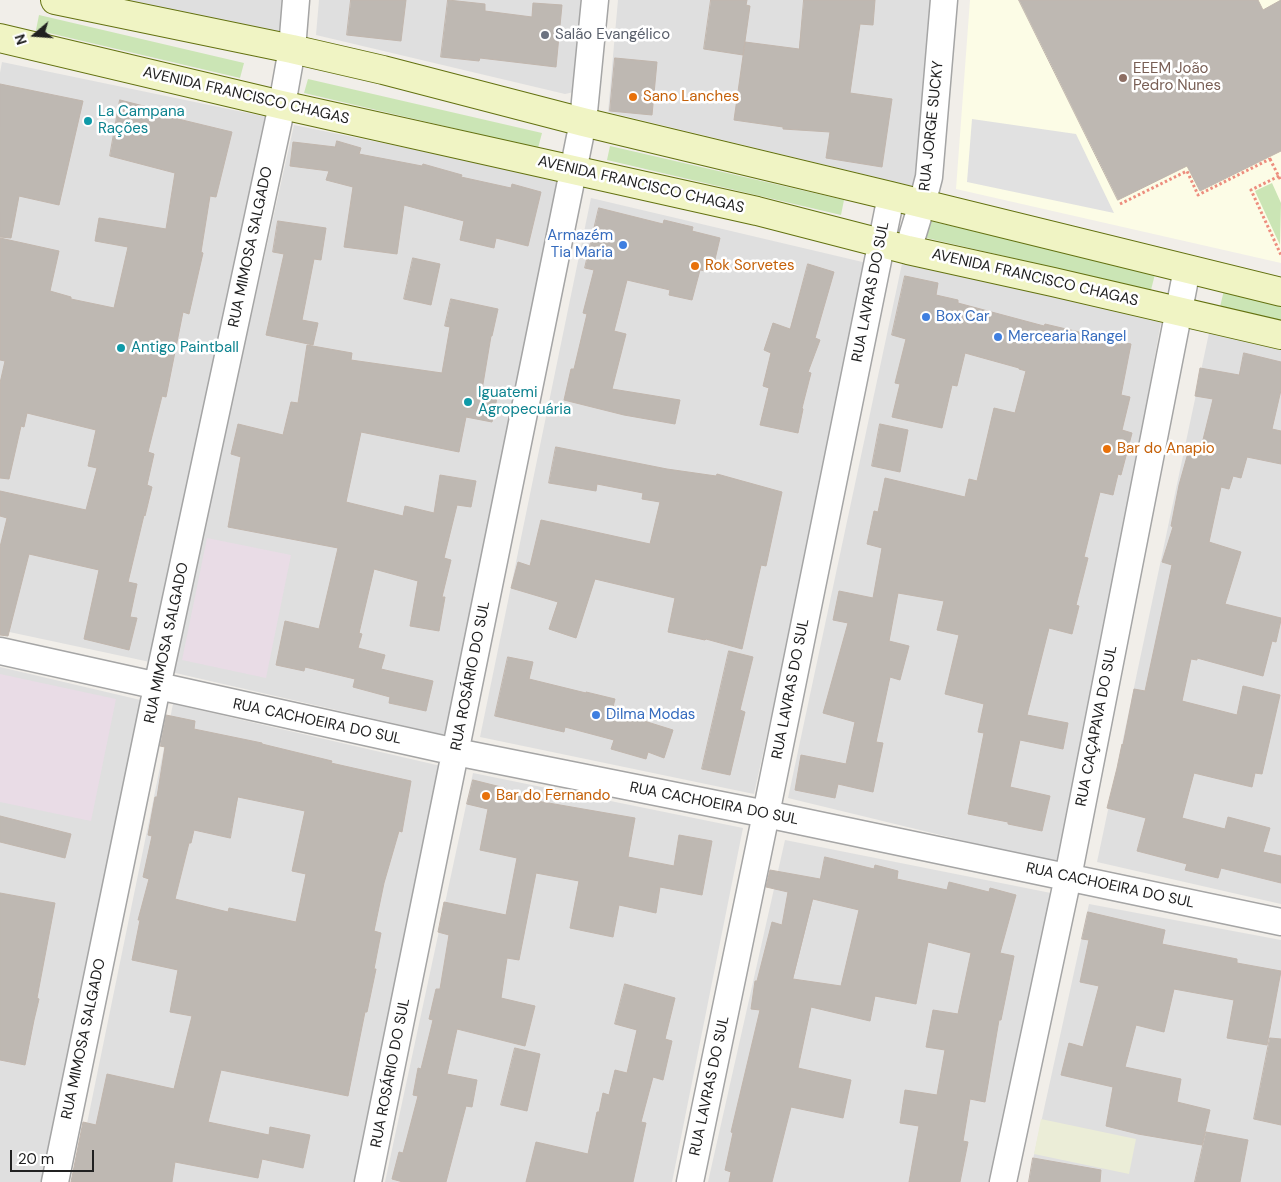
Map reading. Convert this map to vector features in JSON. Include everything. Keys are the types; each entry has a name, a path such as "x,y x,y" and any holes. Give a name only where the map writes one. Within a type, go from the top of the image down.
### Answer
{"main road":[{"path":"55,0 292,49 383,70 583,122 1281,292"},
{"name":"AVENIDA FRANCISCO CHAGAS","path":"0,38 282,105 757,211 908,250 1281,335"}],"street":[{"name":"RUA MIMOSA SALGADO","path":"55,1182 157,687 282,105 292,49 296,0"},
{"name":"RUA ROSÁRIO DO SUL","path":"368,1182 583,122 595,0"},
{"name":"RUA JORGE SUCKY","path":"908,250 929,177 944,0"},
{"name":"RUA LAVRAS DO SUL","path":"690,1182 891,196"},
{"name":"RUA CAÇAPAVA DO SUL","path":"1003,1182 1068,877 1187,269"},
{"name":"RUA CACHOEIRA DO SUL","path":"0,651 456,752 766,814 1281,922"}],"path":[{"path":"1120,204 1187,171 1198,195 1270,158 1281,181"},
{"path":"1279,176 1251,190 1281,256"}],"shaded area":[{"path":"115,0 291,0 289,39"},
{"path":"319,0 587,0 578,91 565,94 316,35"},
{"path":"618,0 938,0 924,189 608,112"},
{"name":"EEEM João Pedro Nunes","path":"970,0 1281,0 1281,263 956,189"},
{"path":"2,62 267,117 150,662 0,630 0,73"},
{"path":"972,119 1076,134 1114,213 967,182"},
{"path":"294,125 564,180 445,735 171,672"},
{"path":"591,198 871,264 754,794 480,737"},
{"path":"903,259 1161,322 1064,865 788,798"},
{"path":"1209,333 1281,349 1281,904 1097,862"},
{"path":"207,538 291,555 266,678 182,660"},
{"path":"0,667 149,702 50,1182 0,1182"},
{"path":"0,674 116,699 91,821 0,802"},
{"path":"173,704 441,766 355,1182 75,1182"},
{"path":"473,773 743,828 672,1182 385,1182"},
{"path":"785,840 1056,894 995,1182 708,1182"},
{"path":"1089,904 1281,940 1281,1182 1028,1182"},
{"path":"1041,1119 1136,1139 1129,1174 1034,1154"}],"green space":[{"path":"39,15 244,63 240,78 36,30"},
{"path":"308,79 542,133 538,148 304,93"},
{"path":"610,146 844,200 841,215 607,160"},
{"path":"1272,183 1281,203 1280,245 1255,191"},
{"path":"922,219 1155,274 1151,290 918,236"},
{"path":"1224,290 1281,304 1281,321 1220,307"}],"building":[{"path":"351,0 406,0 401,41 347,35"},
{"path":"448,0 485,4 485,11 532,17 533,3 562,5 556,67 480,58 479,61 441,57"},
{"path":"711,0 747,0 746,5 750,6 743,55 704,49"},
{"path":"804,0 875,0 873,25 860,24 850,93 892,99 882,167 826,158 830,132 783,129 783,127 734,120 745,42 799,49"},
{"path":"1019,0 1258,0 1263,10 1281,0 1281,151 1200,191 1187,166 1118,200"},
{"name":"Sano Lanches","path":"615,58 657,62 652,115 610,111"},
{"path":"0,84 83,101 59,205 19,196 11,238 0,237"},
{"path":"120,100 175,114 174,118 232,132 216,197 210,196 201,252 203,253 189,314 183,312 166,397 162,396 148,452 154,454 147,485 152,487 128,582 137,584 130,617 137,618 129,650 84,639 99,570 29,554 8,636 0,635 0,547 7,518 0,516 0,491 86,510 97,468 88,466 96,430 27,413 24,427 21,426 9,479 0,478 0,383 5,361 0,360 0,238 59,251 50,291 71,297 71,299 114,308 128,247 95,241 99,218 166,229 175,173 110,156"},
{"path":"337,141 361,148 359,154 422,166 423,164 462,175 461,177 511,188 512,184 541,192 528,246 496,238 494,248 460,240 464,221 404,205 397,254 344,247 353,187 326,180 329,171 290,166 293,142 335,147"},
{"path":"599,208 663,224 664,220 693,227 692,231 720,238 712,272 700,270 692,300 669,295 670,290 627,280 614,331 626,334 612,389 680,400 675,424 624,415 564,400 571,369 574,369 587,314 583,313 594,270 585,268"},
{"path":"278,221 326,228 321,260 314,259 302,320 318,323 313,345 266,335 284,254 273,252"},
{"path":"413,258 440,264 431,305 404,299"},
{"path":"808,264 834,272 815,338 820,340 808,372 811,373 798,433 760,425 769,388 763,386 771,353 764,350 773,323 790,329"},
{"path":"905,276 938,283 936,295 958,300 958,303 1044,326 1045,324 1131,344 1121,395 1130,397 1122,430 1132,433 1121,475 1118,474 1113,495 1100,492 1084,557 1088,558 1076,605 1079,606 1072,634 1049,628 1027,715 1068,723 1063,749 1020,740 1010,787 1050,796 1042,831 968,814 984,733 978,732 984,704 945,694 959,635 937,630 944,601 898,593 889,641 909,646 900,680 890,677 876,742 883,743 873,792 838,784 835,798 795,790 801,755 846,764 855,722 823,713 848,623 833,620 839,591 873,598 882,548 867,544 874,511 878,512 885,478 965,497 969,479 977,481 994,408 1015,413 1026,371 965,353 957,386 952,385 942,428 892,417 900,384 895,383 906,339 892,335"},
{"path":"451,299 498,309 491,336 482,390 498,393 492,422 466,417 459,452 361,432 346,502 403,516 405,506 434,513 440,475 476,481 471,507 457,505 444,558 451,560 442,597 445,597 439,631 410,626 418,581 374,569 359,633 362,634 358,648 385,655 381,669 433,681 426,711 389,703 390,697 353,687 355,679 305,667 304,671 276,665 285,621 319,629 338,548 228,527 241,457 231,454 238,424 283,435 291,402 298,403 307,345 352,353 351,360 442,373 450,327 445,326"},
{"path":"1244,353 1281,362 1281,390 1272,429 1281,431 1281,464 1247,457 1241,478 1233,476 1229,489 1221,487 1209,542 1241,552 1225,604 1281,618 1281,620 1276,642 1272,641 1263,676 1197,658 1197,660 1191,659 1182,701 1237,715 1243,686 1280,695 1262,774 1255,773 1252,787 1194,773 1182,818 1225,829 1228,817 1270,828 1263,852 1281,856 1281,883 1221,868 1218,878 1185,870 1187,864 1137,851 1146,818 1107,808 1123,745 1134,689 1145,691 1172,565 1162,562 1173,527 1171,526 1179,485 1188,453 1199,456 1213,399 1195,396 1200,368 1239,375"},
{"path":"880,424 908,430 900,472 872,466"},
{"path":"556,447 667,469 716,476 717,474 782,492 766,566 761,565 742,649 706,639 668,632 675,598 595,579 576,638 549,629 558,602 511,588 518,562 530,566 541,520 650,544 660,502 642,499 643,493 597,484 596,491 549,483"},
{"path":"729,651 753,657 740,710 745,712 730,775 702,769"},
{"path":"508,657 533,662 529,679 615,699 612,711 673,730 664,758 648,752 646,759 611,749 614,740 565,727 564,732 495,716"},
{"path":"166,715 195,721 194,729 262,743 332,761 331,763 411,781 402,832 399,831 384,883 374,931 381,933 374,969 376,969 348,1096 221,1070 208,1122 269,1135 270,1127 310,1135 303,1168 262,1159 258,1178 175,1162 172,1182 71,1182 83,1122 96,1125 107,1074 174,1089 192,1016 170,1012 178,970 132,960 140,920 138,920 149,879 143,877 152,836 148,835 155,797 157,797 165,747 160,746","holes":["238,797 305,811 292,871 306,874 296,922 229,908 228,912 175,899 194,830 230,838"]},
{"path":"473,780 505,788 504,793 537,801 635,818 628,857 674,866 679,835 712,841 702,895 660,887 656,913 619,905 613,937 570,928 579,881 536,873 519,960 507,958 501,998 535,1006 525,1046 457,1029 447,1074 477,1080 472,1107 466,1106 446,1182 403,1182 392,1179 399,1152 403,1153 418,1096 413,1095 418,1068 421,1069 433,1020 429,1019 436,989 440,989 449,935 438,932 444,902 506,915 517,858 480,850 488,809 467,804"},
{"path":"0,816 71,834 65,858 0,842"},
{"path":"825,857 874,869 875,865 898,871 897,879 947,890 949,882 989,892 990,888 1016,895 1000,953 1014,956 1001,1020 999,1020 985,1102 970,1099 963,1141 968,1142 960,1182 909,1182 919,1126 900,1123 905,1090 937,1095 945,1050 926,1047 933,1010 958,1014 971,953 928,942 916,1004 875,996 870,1021 811,1007 798,1068 851,1080 843,1118 791,1107 772,1182 729,1182 731,1172 725,1170 733,1133 731,1132 760,1010 751,1009 755,981 757,981 772,922 782,925 788,892 766,887 770,870 820,879","holes":["813,899 859,910 841,986 793,979"]},
{"path":"0,893 55,903 37,998 39,999 25,1065 0,1060"},
{"path":"1088,912 1165,930 1162,944 1237,959 1237,963 1281,971 1267,1045 1227,1038 1234,1000 1174,989 1164,1032 1136,1025 1125,1067 1181,1079 1177,1102 1210,1110 1202,1145 1138,1134 1106,1126 1113,1087 1061,1075 1069,1043 1083,1047 1099,986 1080,982 1089,940 1082,939"},
{"path":"625,984 675,998 665,1039 672,1041 663,1080 653,1077 641,1122 646,1123 633,1182 526,1182 536,1142 588,1154 603,1093 609,1095 615,1070 627,1073 637,1030 615,1024"},
{"path":"1270,1038 1281,1039 1281,1125 1254,1119"},
{"path":"515,1048 540,1054 527,1111 501,1105"},
{"path":"1206,1132 1248,1140 1240,1182 1195,1182"},
{"path":"1033,1158 1101,1170 1100,1182 1029,1182"}],"place":[{"name":"Salão Evangélico","path":"545,35"},
{"name":"EEEM João Pedro Nunes","path":"1123,78"},
{"name":"Sano Lanches","path":"633,97"},
{"name":"La Campana Rações","path":"88,121"},
{"name":"Armazém Tia Maria","path":"623,245"},
{"name":"Rok Sorvetes","path":"695,266"},
{"name":"Box Car","path":"926,317"},
{"name":"Mercearia Rangel","path":"998,337"},
{"name":"Antigo Paintball","path":"121,348"},
{"name":"Iguatemi Agropecuária","path":"468,402"},
{"name":"Bar do Anapio","path":"1107,449"},
{"name":"Dilma Modas","path":"596,715"},
{"name":"Bar do Fernando","path":"486,796"}]}
